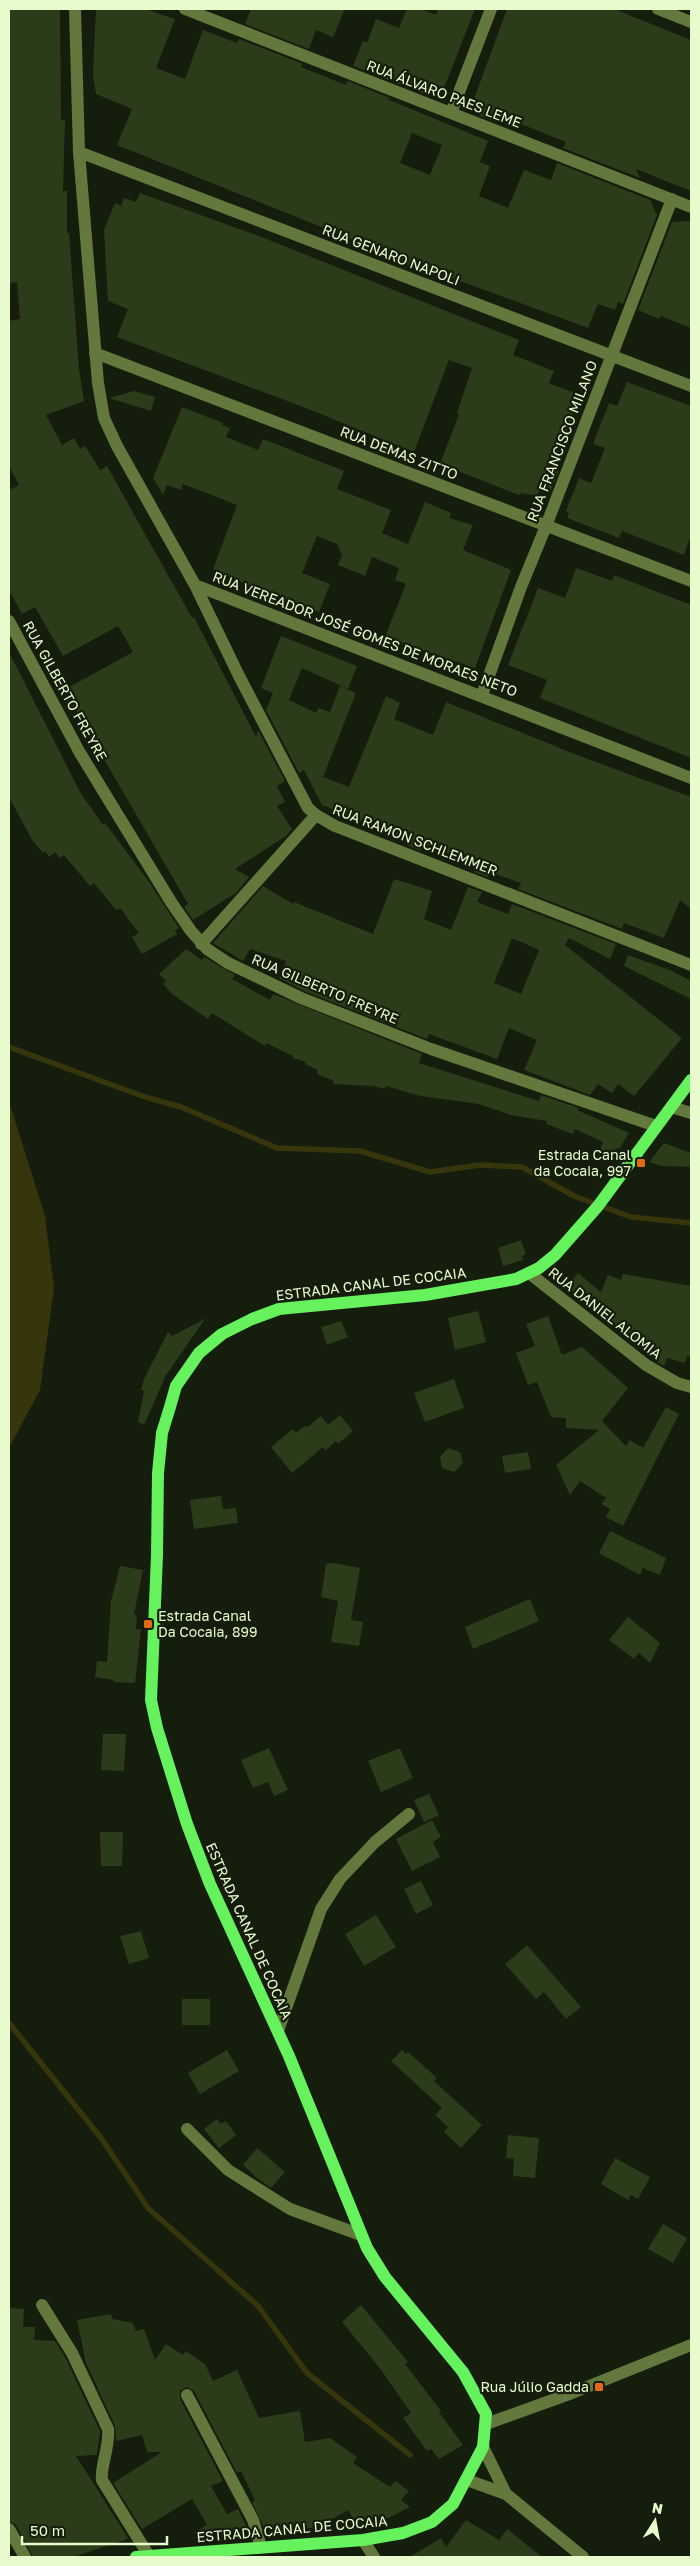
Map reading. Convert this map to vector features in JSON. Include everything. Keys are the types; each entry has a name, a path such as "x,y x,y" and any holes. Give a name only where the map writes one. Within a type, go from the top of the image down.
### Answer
{"main road":[{"name":"ESTRADA CANAL DE COCAIA","path":"142,2557 217,2554 261,2547 363,2540 403,2533 432,2522 448,2510 467,2480 483,2447 486,2424 482,2405 463,2372 385,2277 370,2255 278,2031 221,1911 198,1854 160,1737 151,1700 158,1546 158,1473 162,1433 176,1386 199,1353 222,1334 252,1319 279,1309 425,1295 516,1279 548,1262 568,1241 626,1168 691,1080"}],"street":[{"name":"RUA VEREADOR JOSÉ GOMES DE MORAES NETO","path":"74,9 79,152 96,353 104,418 117,446 195,585 482,695 691,778"},
{"name":"RUA ÁLVARO PAES LEME","path":"185,9 691,207"},
{"path":"451,113 491,9"},
{"path":"658,9 691,22"},
{"name":"RUA GENARO NAPOLI","path":"79,152 691,386"},
{"name":"RUA FRANCISCO MILANO","path":"482,695 610,354 672,199"},
{"name":"RUA DEMAS ZITTO","path":"96,353 691,581"},
{"name":"RUA RAMON SCHLEMMER","path":"195,585 282,762 301,796 316,815 334,826 691,965"},
{"name":"RUA GILBERTO FREYRE","path":"9,621 80,753 171,902 202,944 228,963 301,998 431,1049 656,1126"},
{"path":"202,944 316,815"},
{"path":"671,1107 691,1113"},
{"name":"RUA DANIEL ALOMIA","path":"529,1273 646,1365 677,1383 691,1387"},
{"path":"278,2031 321,1909 340,1879 375,1842 409,1814"},
{"path":"187,2129 228,2170 290,2209 361,2235"},
{"path":"42,2305 72,2353 108,2429 109,2441 102,2480 142,2557"},
{"path":"486,2424 572,2393 691,2345"},
{"path":"187,2395 253,2520 261,2547"},
{"path":"483,2447 506,2494"},
{"path":"467,2480 506,2494 583,2557"},
{"path":"9,2529 25,2557"},
{"path":"363,2540 374,2557"}],"shaded area":[{"path":"9,1101 45,1216 54,1288 40,1390 9,1448"}],"building":[{"path":"9,9 60,9 61,120 65,120 63,191 67,191 67,233 69,233 79,369 84,401 46,415 62,445 74,438 80,449 85,446 100,470 107,466 192,618 194,617 256,737 258,730 285,781 277,786 285,802 277,806 292,829 286,836 235,869 249,877 236,893 193,920 184,907 188,904 64,690 133,652 118,626 63,656 35,607 22,614 9,590 9,490 19,485 9,466 9,321 20,319 17,282 9,283"},
{"path":"96,9 145,9 175,19 156,68 185,79 203,30 237,43 239,39 303,64 301,67 346,85 348,81 392,99 387,99 488,141 480,162 490,166 479,196 508,208 524,170 551,180 557,163 650,200 657,215 623,304 618,302 615,310 598,304 588,328 422,267 422,269 408,265 371,247 117,145 132,109 96,94 93,74","holes":["412,133 442,145 430,175 400,163"]},
{"path":"251,9 345,9 333,37 316,30 309,49 245,24"},
{"path":"407,9 420,9 436,15 438,9 475,9 442,93 427,95 353,66 363,41 367,43 376,19 399,28"},
{"path":"507,9 614,9 691,40 691,191 636,169 640,178 563,148 566,142 499,115 496,122 480,116 474,99"},
{"path":"140,193 264,238 519,340 513,355 554,371 549,383 580,395 553,468 559,470 551,490 539,491 537,496 521,493 519,495 440,464 459,414 457,413 472,368 449,360 414,452 306,408 117,337 128,309 108,301 104,230 115,203 121,206 124,198 136,202"},
{"path":"691,221 691,328 661,316 659,319 638,310 672,222"},
{"path":"627,382 691,406 691,535 684,555 622,531 619,538 567,518 569,513 566,511 579,478 591,483 605,448 593,444 609,403 617,406"},
{"path":"134,391 155,397 151,411 109,398"},
{"path":"182,407 223,423 222,425 230,428 226,437 258,450 263,439 344,471 337,489 391,510 382,533 408,544 425,502 451,513 449,518 473,525 463,550 511,570 475,668 385,637 406,584 395,580 399,568 372,557 365,576 338,565 342,555 337,544 317,536 302,573 330,584 319,612 264,595 265,593 213,569 237,505 183,484 181,490 167,485 163,495 153,478"},
{"path":"576,568 612,581 614,575 691,605 691,758 540,698 547,680 508,665 538,588 565,598"},
{"path":"281,636 357,666 348,689 302,668 289,700 316,713 319,708 330,712 340,686 356,693 323,777 349,787 386,696 400,703 394,719 433,735 446,702 577,755 691,797 691,909 680,900 664,938 624,923 622,929 518,889 521,883 490,872 488,877 474,872 477,866 423,844 420,851 407,845 409,840 322,805 304,770 299,773 266,710 273,693 261,688"},
{"path":"9,652 80,792 103,825 105,823 147,879 179,928 175,931 177,934 142,954 132,937 139,933 120,908 116,910 94,883 90,886 64,855 60,858 55,852 49,857 45,851 43,853 32,840 9,797"},
{"path":"394,879 432,891 424,919 451,930 468,887 482,892 477,902 508,914 512,904 616,944 610,959 569,938 565,945 682,1038 634,1096 618,1084 612,1093 598,1084 590,1095 524,1070 537,1040 509,1028 497,1059 429,1034 427,1039 304,991 279,978 286,961 250,949 243,961 213,943 263,886 293,904 294,902 373,934","holes":["512,938 539,950 521,994 494,983"]},
{"path":"186,949 202,960 204,957 235,975 232,979 270,1000 273,994 422,1054 419,1063 539,1101 541,1095 579,1108 577,1110 629,1133 619,1149 616,1148 607,1163 598,1155 603,1142 575,1129 573,1134 546,1124 547,1121 511,1115 479,1104 420,1096 386,1086 385,1089 373,1086 333,1084 334,1081 317,1074 318,1070 305,1064 306,1062 292,1058 293,1056 266,1043 265,1046 212,1013 208,1019 172,994 163,984 166,981 159,974"},
{"path":"628,955 670,970 691,981 691,999 624,966"},
{"path":"664,1143 691,1153 691,1167 662,1166 649,1162"},
{"path":"521,1240 526,1254 522,1256 523,1260 503,1266 498,1248"},
{"path":"578,1273 601,1292 608,1275 621,1280 623,1274 691,1286 691,1357 687,1356 685,1363 667,1358 664,1366 660,1364 596,1306 594,1310 567,1287"},
{"path":"478,1311 486,1342 455,1350 448,1318"},
{"path":"548,1316 562,1355 582,1347 628,1388 602,1421 626,1446 630,1440 643,1448 666,1407 679,1414 623,1526 606,1517 610,1509 601,1504 606,1498 580,1481 570,1495 556,1465 599,1430 566,1428 566,1418 551,1417 537,1382 528,1385 516,1353 535,1346 526,1324"},
{"path":"205,1319 166,1375 144,1425 138,1422 144,1391 141,1390 144,1379 168,1332 172,1336"},
{"path":"341,1321 348,1337 327,1345 321,1327"},
{"path":"454,1379 464,1408 425,1422 414,1393"},
{"path":"340,1415 353,1431 338,1444 336,1441 326,1450 323,1447 292,1473 271,1447 293,1429 296,1433 303,1427 309,1426 321,1416 328,1425"},
{"path":"448,1448 460,1452 463,1463 454,1472 442,1468 440,1457"},
{"path":"528,1452 531,1469 505,1473 502,1456"},
{"path":"221,1496 223,1509 236,1508 238,1523 194,1529 190,1500"},
{"path":"610,1531 666,1558 660,1575 643,1568 640,1575 599,1553"},
{"path":"333,1563 360,1568 351,1620 363,1622 359,1646 331,1642 338,1601 321,1597 326,1564"},
{"path":"120,1566 143,1570 134,1614 137,1615 136,1629 141,1629 135,1683 113,1682 114,1680 95,1677 97,1661 107,1662 111,1601"},
{"path":"530,1599 539,1621 473,1649 465,1627"},
{"path":"628,1617 660,1643 650,1663 639,1653 634,1659 609,1640"},
{"path":"103,1734 126,1734 124,1771 101,1770"},
{"path":"269,1748 288,1790 274,1796 268,1782 253,1788 241,1760"},
{"path":"400,1748 413,1778 381,1792 368,1761"},
{"path":"429,1794 439,1815 424,1822 414,1800"},
{"path":"432,1820 441,1837 433,1842 440,1857 412,1871 396,1839"},
{"path":"100,1832 123,1832 122,1866 101,1866"},
{"path":"421,1881 433,1905 416,1914 404,1889"},
{"path":"376,1915 396,1947 364,1966 345,1934"},
{"path":"141,1931 149,1958 129,1964 120,1936"},
{"path":"527,1945 581,2007 566,2019 544,1992 536,1999 505,1964"},
{"path":"182,1999 210,1999 210,2025 182,2025"},
{"path":"227,2050 239,2071 200,2094 188,2073"},
{"path":"402,2050 406,2054 408,2052 437,2078 434,2081 482,2125 461,2148 444,2132 448,2127 435,2115 442,2108 391,2061"},
{"path":"217,2119 221,2124 226,2121 236,2135 219,2148 204,2129"},
{"path":"508,2135 539,2138 535,2178 513,2176 514,2159 506,2158"},
{"path":"257,2148 285,2172 271,2188 243,2165"},
{"path":"615,2158 650,2177 638,2199 631,2195 628,2200 601,2184"},
{"path":"663,2224 687,2238 673,2263 648,2249"},
{"path":"361,2305 408,2362 405,2364 441,2411 439,2412 463,2445 439,2459 431,2449 427,2451 403,2418 411,2413 379,2367 342,2322"},
{"path":"9,2308 24,2309 23,2327 35,2327 34,2340 55,2341 65,2357 100,2431 97,2455 76,2456 128,2538 125,2540 73,2557 33,2557 16,2525 9,2521"},
{"path":"111,2314 112,2319 133,2323 136,2331 144,2329 155,2360 166,2344 183,2355 186,2351 205,2364 213,2381 237,2370 259,2418 300,2411 305,2442 330,2438 357,2457 353,2463 390,2487 395,2481 409,2491 401,2500 410,2507 388,2518 355,2522 348,2510 317,2528 264,2528 252,2502 255,2500 241,2471 237,2473 194,2391 187,2387 180,2391 180,2399 223,2481 211,2486 227,2514 238,2509 247,2528 193,2533 207,2525 192,2499 142,2529 113,2483 162,2452 147,2452 142,2435 116,2441 115,2426 86,2363 77,2320"},
{"path":"466,2520 499,2540 507,2529 542,2557 410,2557 441,2538 446,2547"}],"waterway":[{"path":"9,1047 142,1096 181,1107 277,1148 360,1151 430,1172 480,1165 522,1167 574,1196 631,1217 691,1223"},
{"path":"9,2023 101,2138 148,2208 258,2306 307,2373 410,2455"}],"place":[{"name":"Estrada Canal da Cocaia, 997","path":"641,1163"},
{"name":"Estrada Canal Da Cocaia, 899","path":"148,1624"},
{"name":"Rua Júlio Gadda","path":"599,2387"}]}
